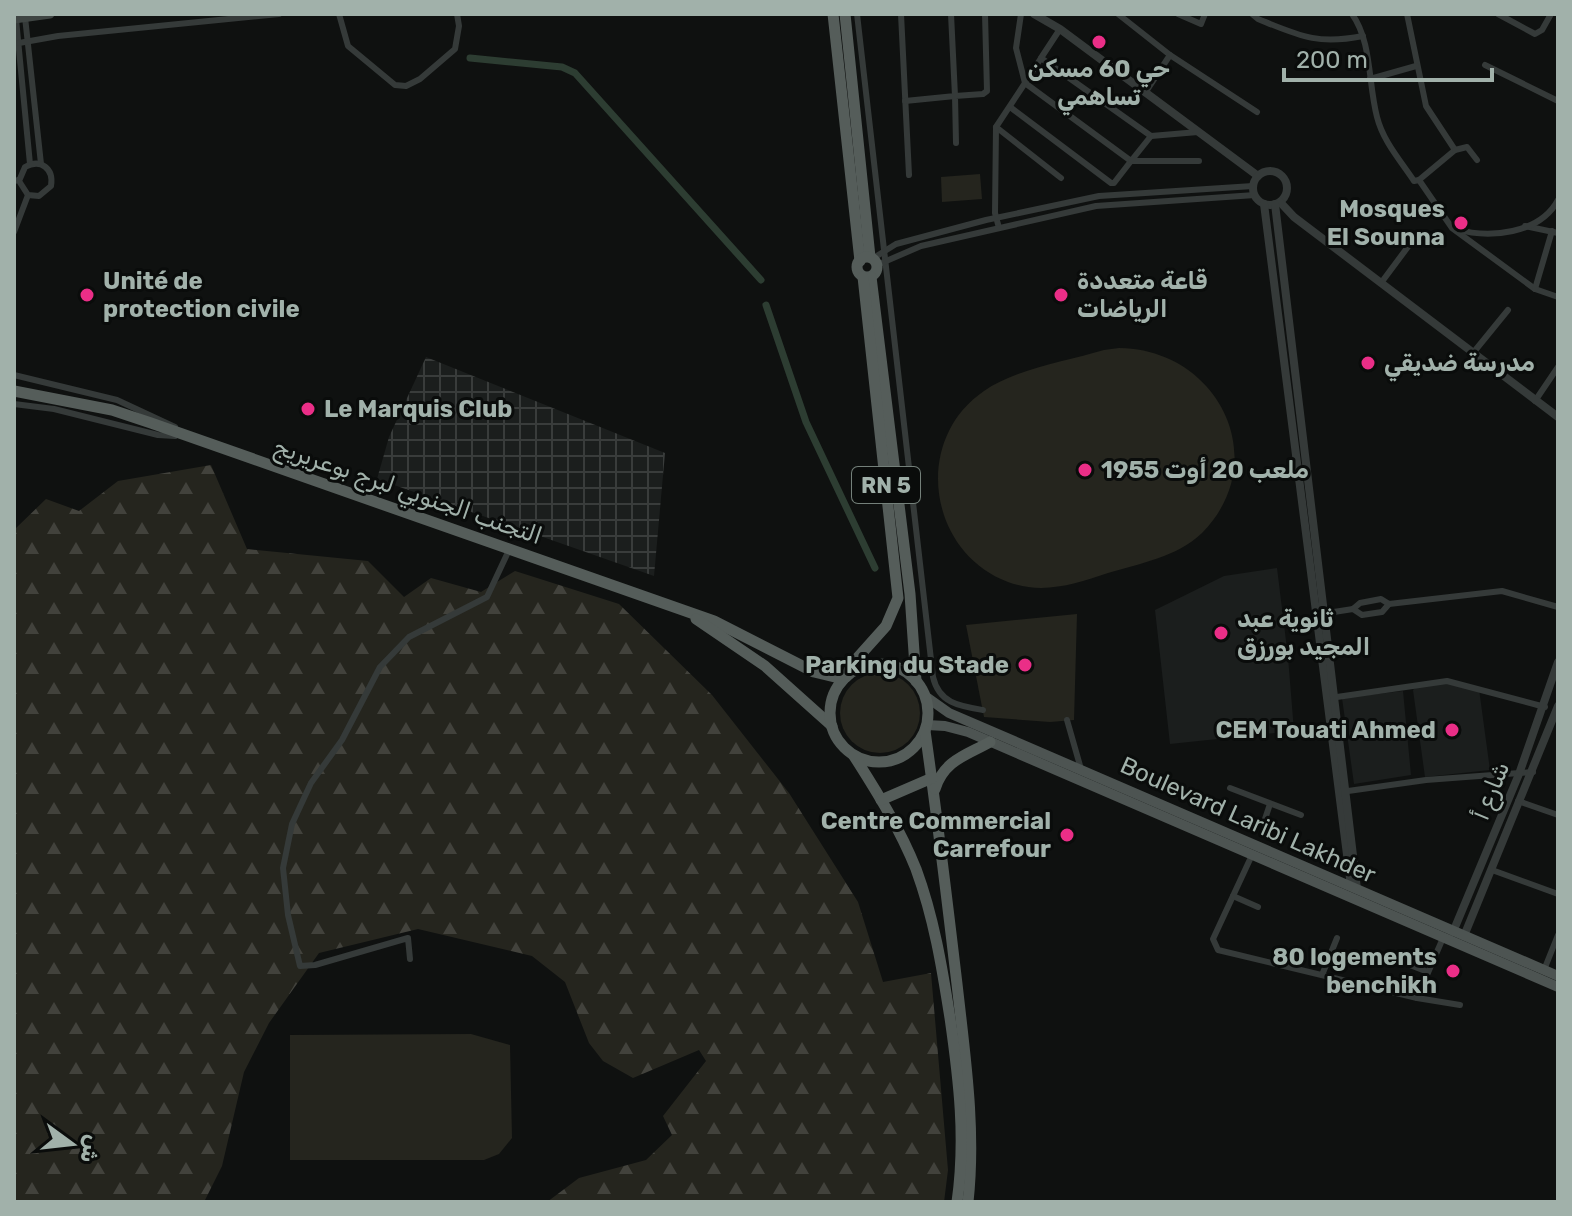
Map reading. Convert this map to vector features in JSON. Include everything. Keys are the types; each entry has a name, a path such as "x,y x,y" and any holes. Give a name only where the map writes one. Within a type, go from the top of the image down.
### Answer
{"highway":[{"name":"RN 5","path":"833,14 873,260"},
{"name":"RN 5","path":"845,14 873,260"},
{"name":"RN 5","path":"873,260 857,269 867,277 921,688"},
{"path":"867,277 877,270 873,260"},
{"name":"RN 5","path":"845,678 852,664 886,626 898,598 867,277"},
{"name":"التجنب الجنوبي لبرج بوعريريج","path":"14,391 112,410 192,437 714,621 814,672 845,678"},
{"name":"التجنب الجنوبي لبرج بوعريريج","path":"689,614 765,666 832,726"},
{"path":"957,1202 962,1125 936,929 915,868 881,800 832,726 832,698 845,678 861,667 879,664 902,669 921,688 928,710 926,728 971,1121 968,1202"},
{"path":"921,688 933,677"},
{"path":"854,756 876,762 898,759 912,749 926,728"},
{"path":"934,793 950,764 961,755 990,742"},
{"path":"881,800 932,778"}],"main road":[{"path":"18,18 50,14"},
{"name":"Boulevard Laribi Lakhder","path":"921,688 945,711 1252,855 1354,891 1443,938 1457,937 1558,976"},
{"name":"Boulevard Laribi Lakhder","path":"926,728 956,728 1079,774 1354,891 1558,987"}],"street":[{"path":"19,43 58,36 279,14"},
{"path":"339,14 348,46 395,85 406,86 420,79 455,49 459,26 457,14"},
{"path":"857,14 884,251"},
{"path":"901,14 909,175"},
{"path":"951,14 956,143"},
{"path":"905,101 983,94 987,91 985,14"},
{"path":"1021,14 1016,48 1025,83 1131,161 1199,161"},
{"path":"1034,14 1060,29 1258,176"},
{"path":"1118,14 1170,55 1257,112"},
{"path":"1178,14 1201,24 1205,14"},
{"path":"1252,14 1313,40 1363,36"},
{"path":"1352,14 1363,36 1383,136 1414,181 1455,150 1467,147 1477,160"},
{"path":"1407,14 1426,106 1455,150"},
{"path":"1498,14 1535,34 1542,30 1551,14"},
{"path":"14,203 44,194 51,186 52,175 41,164 28,41 18,18"},
{"path":"18,18 30,164"},
{"path":"999,228 996,218 996,127 1060,29"},
{"path":"1145,93 1170,55"},
{"path":"1041,58 1151,136 1198,132"},
{"path":"1485,65 1558,101"},
{"path":"1370,79 1416,66"},
{"path":"1010,107 1111,183 1151,136"},
{"path":"996,127 1061,178"},
{"path":"27,198 16,181 21,171 30,164 41,164"},
{"path":"1258,176 1268,172 1283,177 1287,187 1278,203 1320,614"},
{"path":"1254,191 1258,176"},
{"path":"1419,180 1452,228 1535,289 1558,297"},
{"path":"873,260 921,246 1103,205 1254,191"},
{"path":"873,260 896,244 1099,196 1254,191"},
{"path":"1254,191 1264,204 1354,891"},
{"path":"14,232 27,198"},
{"path":"1452,228 1474,235 1525,226 1546,216 1558,200"},
{"path":"1264,204 1278,203 1558,417"},
{"path":"1525,226 1555,232 1535,289"},
{"path":"1381,283 1413,240"},
{"path":"873,260 884,251"},
{"path":"873,260 933,677 937,690 947,700 983,710"},
{"path":"1473,353 1508,310"},
{"path":"1535,401 1558,367"},
{"path":"14,375 117,400 163,419 192,437"},
{"path":"14,404 54,409 158,435 192,437"},
{"path":"410,959 408,938 315,965 300,966 288,915 283,868 292,824 311,783 342,740 380,667 409,637 487,597 509,550"},
{"path":"1320,614 1353,609 1360,603 1381,599 1389,604 1502,591 1558,607"},
{"path":"1353,609 1362,615 1382,612 1389,604"},
{"name":"شارع أ","path":"1457,937 1545,707 1558,662"},
{"path":"1331,698 1447,681 1545,707"},
{"name":"شارع أ","path":"1457,937 1492,870 1558,706"},
{"path":"1067,720 1079,774"},
{"path":"1342,792 1426,780 1533,772"},
{"path":"1230,788 1301,815"},
{"path":"1518,801 1558,815"},
{"path":"1265,819 1270,804"},
{"path":"1252,855 1213,939 1218,950 1417,998 1460,1005"},
{"path":"1492,870 1558,894"},
{"path":"1233,896 1258,907"},
{"path":"1544,970 1558,935"},
{"path":"1322,975 1337,938"},
{"path":"1417,998 1443,938"},
{"path":"1389,957 1428,972"}],"shaded area":[{"path":"426,357 665,453 654,576 377,479 389,437"},
{"name":"ثانوية عبد المجيد بورزق","path":"1277,568 1294,731 1170,744 1155,610 1224,576"},
{"name":"CEM Touati Ahmed","path":"1452,682 1479,689 1490,770 1425,777 1413,690 1417,686"},
{"path":"1403,691 1411,775 1354,784 1342,698"}],"green space":[{"path":"980,174 982,199 942,202 941,177"},
{"name":"ملعب 20 أوت 1955","path":"1119,348 1154,353 1184,367 1208,388 1225,414 1233,443 1233,473 1223,504 1202,533 1181,548 1158,558 1059,586 1034,588 1008,582 981,567 960,546 946,521 939,494 939,465 946,437 961,412 997,383 1042,366"},
{"path":"211,465 247,549 368,561 404,597 431,578 481,592 515,571 619,604 712,695 789,793 858,902 883,982 931,973 948,1170 944,1202 547,1202 579,1178 646,1160 672,1135 663,1116 706,1061 699,1050 633,1078 603,1061 589,1043 565,982 532,956 418,929 319,953 269,1023 244,1072 222,1166 204,1202 14,1202 14,530 46,499 79,511 118,481"},
{"name":"Parking du Stade","path":"1077,614 1074,720 1050,722 984,717 966,625"},
{"path":"880,673 895,676 908,685 917,698 920,713 917,728 908,741 895,750 880,753 865,750 852,741 843,728 840,713 843,698 852,685 865,676"},
{"path":"471,1034 510,1045 512,1138 499,1154 484,1160 290,1160 290,1035"}],"waterway":[{"path":"470,58 562,67 575,73 761,280"},
{"path":"766,305 806,422 875,568"}],"place":[{"name":"حي 60 مسكن تساهمي","path":"1099,42"},
{"name":"Mosques El Sounna","path":"1461,223"},
{"name":"Unité de protection civile","path":"87,295"},
{"name":"قاعة متعددة الرياضات","path":"1061,295"},
{"name":"مدرسة ضديقي","path":"1368,363"},
{"name":"Le Marquis Club","path":"308,409"},
{"name":"ملعب 20 أوت 1955","path":"1085,470"},
{"name":"ثانوية عبد المجيد بورزق","path":"1221,633"},
{"name":"Parking du Stade","path":"1025,665"},
{"name":"CEM Touati Ahmed","path":"1452,730"},
{"name":"Centre Commercial Carrefour","path":"1067,835"},
{"name":"80 logements benchikh","path":"1453,971"}]}
